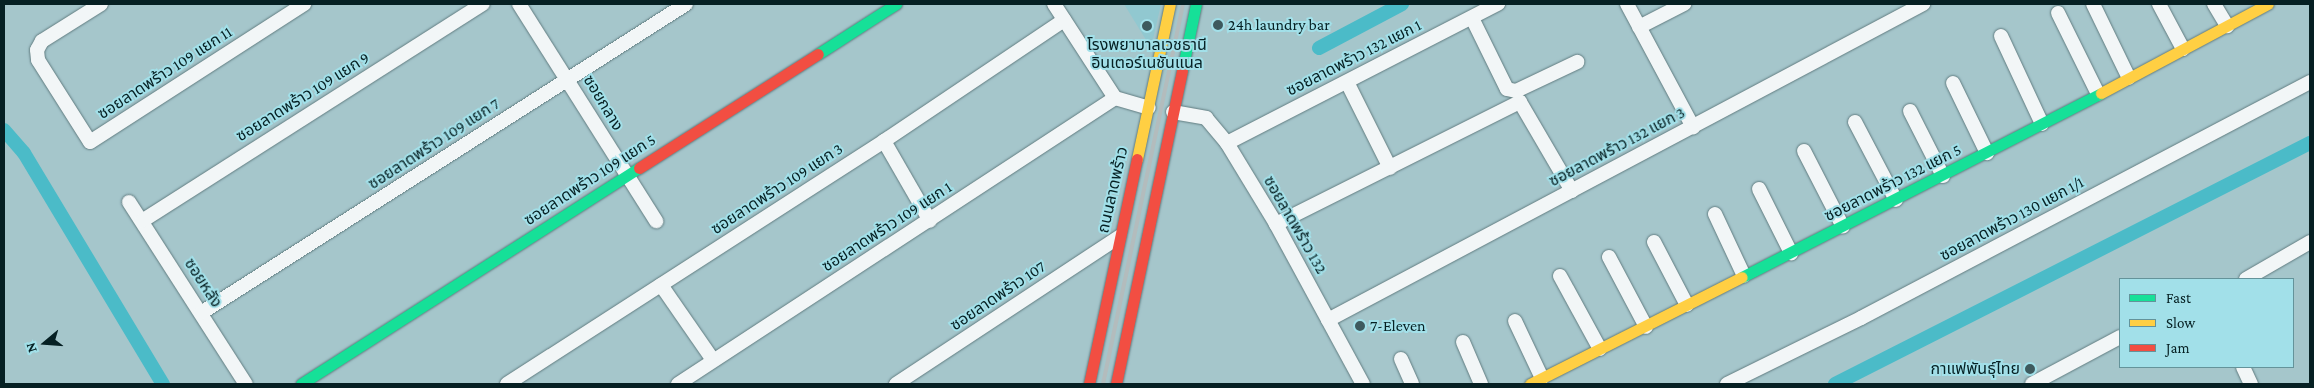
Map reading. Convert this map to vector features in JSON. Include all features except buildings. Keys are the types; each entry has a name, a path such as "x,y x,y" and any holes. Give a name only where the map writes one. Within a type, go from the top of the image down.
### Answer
{"street":[{"name":"ซอยลาดพร้าว 109 แยก 11","path":"101,4 42,41 37,50 38,60 90,142 304,4"},
{"name":"ซอยลาดพร้าว 109 แยก 9","path":"142,221 482,4"},
{"name":"ซอยกลาง","path":"519,4 656,221"},
{"name":"ซอยลาดพร้าว 109 แยก 7","path":"201,313 686,4"},
{"name":"ซอยลาดพร้าว 109 แยก 5","path":"301,384 896,4"},
{"path":"1054,4 1115,98 1148,108"},
{"name":"ถนนลาดพร้าว","path":"1089,384 1170,4"},
{"path":"1116,384 1196,4"},
{"name":"ซอยลาดพร้าว 132 แยก 1","path":"1227,143 1498,4"},
{"path":"1627,4 1693,127"},
{"path":"1639,27 1684,4"},
{"name":"ซอยลาดพร้าว 132 แยก 3","path":"1328,320 1923,4"},
{"path":"2093,4 2129,78"},
{"path":"2159,4 2183,49"},
{"path":"2214,4 2227,26"},
{"name":"ซอยลาดพร้าว 132 แยก 5","path":"1536,381 1943,176 2268,4"},
{"path":"2058,13 2098,94"},
{"path":"1472,18 1507,89 1516,91 1577,62"},
{"name":"ซอยลาดพร้าว 109 แยก 3","path":"513,382 884,141 1064,20"},
{"path":"2001,36 2042,124"},
{"path":"1346,82 1390,168"},
{"name":"ซอยลาดพร้าว 130 แยก 1/1","path":"1727,384 1860,318 2310,82"},
{"path":"1953,83 1987,153"},
{"name":"ซอยลาดพร้าว 109 แยก 1","path":"678,384 930,221 1115,98"},
{"path":"1276,224 1520,102 1572,191"},
{"path":"1910,111 1943,176"},
{"name":"ซอยลาดพร้าว 132","path":"1173,112 1206,118 1227,143 1276,224 1363,384"},
{"path":"1855,122 1896,200"},
{"path":"884,141 930,221"},
{"path":"1804,151 1843,227"},
{"path":"1759,189 1791,253"},
{"name":"ซอยหลัง","path":"129,202 246,384"},
{"path":"1715,214 1744,276"},
{"name":"ซอยลาดพร้าว 107","path":"896,384 1119,237"},
{"path":"1654,242 1687,305"},
{"path":"2248,278 2310,242"},
{"path":"1608,257 1646,327"},
{"path":"1560,276 1600,349"},
{"path":"661,285 714,360"},
{"path":"1515,322 1536,381"},
{"path":"2032,384 2119,337"},
{"path":"1464,342 1482,384"},
{"path":"1401,359 1412,384"},
{"path":"2243,368 2251,384"}],"shaded area":[{"name":"โรงพยาบาลเวชธานี อินเตอร์เนชันแนล","path":"1124,4 1161,4 1151,48"}],"waterway":[{"path":"1319,48 1402,4"},
{"path":"4,130 24,153 163,384"},
{"path":"1835,384 2310,143"}],"railway":[{"path":"1103,384 1183,4"}],"traffic: fast":[{"path":"818,54 896,4"},
{"path":"1182,71 1196,4"},
{"path":"1742,277 2101,93"},
{"path":"301,384 639,168"}],"traffic: slow":[{"path":"1137,159 1170,4"},
{"path":"2101,93 2268,4"},
{"path":"1530,384 1742,277"}],"traffic: jam":[{"path":"639,168 818,54"},
{"path":"1116,384 1182,71"},
{"path":"1089,384 1137,159"}],"place":[{"name":"24h laundry bar","path":"1218,25"},
{"name":"โรงพยาบาลเวชธานี อินเตอร์เนชันแนล","path":"1147,26"},
{"name":"7-Eleven","path":"1360,326"},
{"name":"กาแฟพันธุ์ไทย","path":"2030,369"}]}
